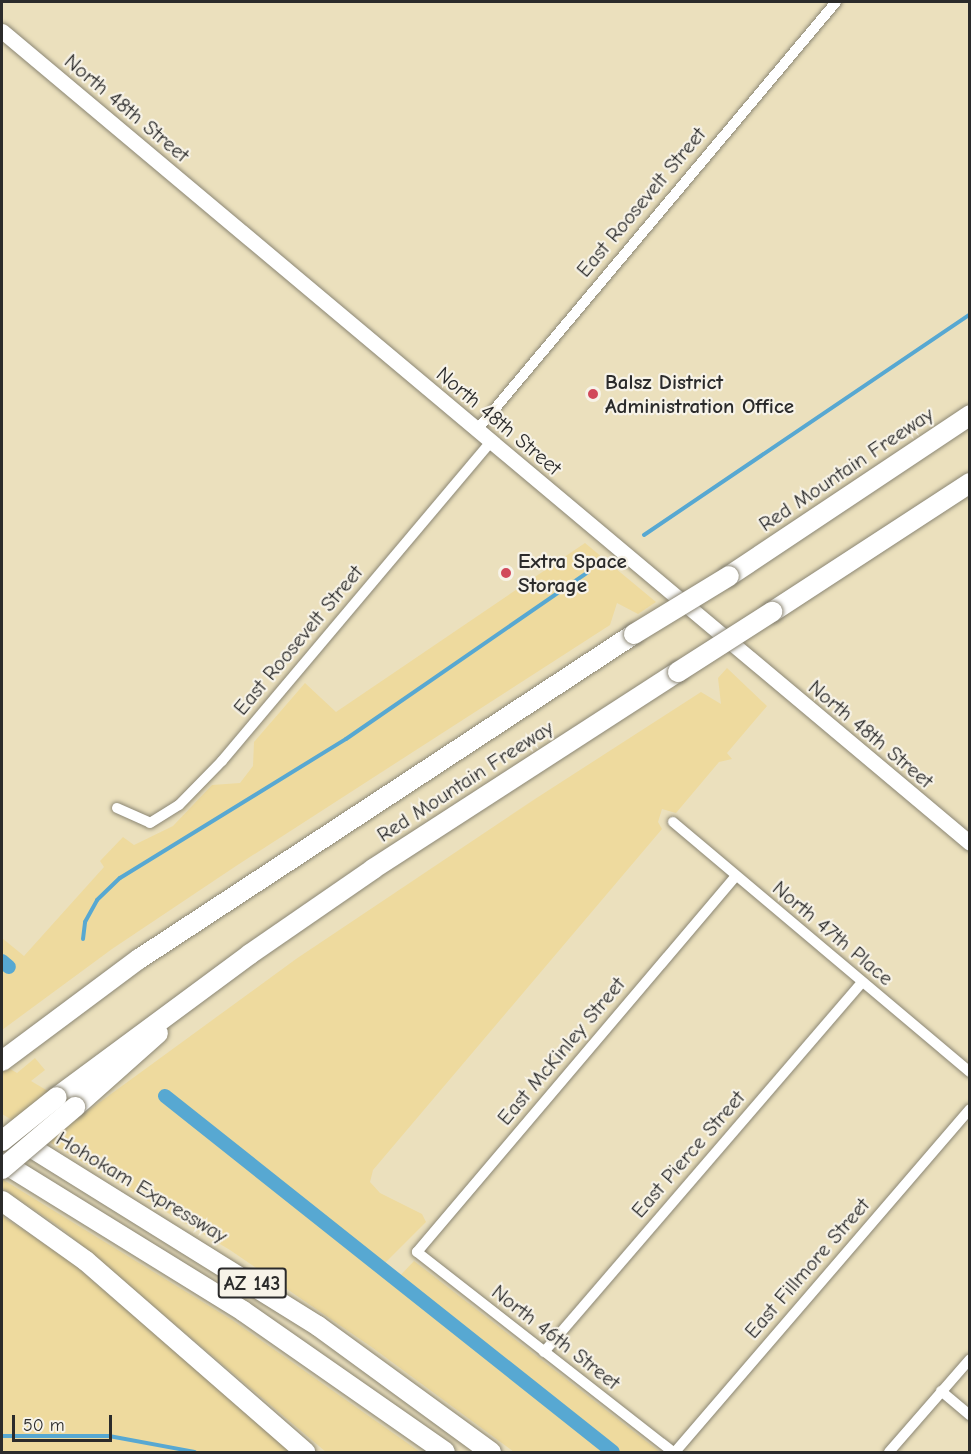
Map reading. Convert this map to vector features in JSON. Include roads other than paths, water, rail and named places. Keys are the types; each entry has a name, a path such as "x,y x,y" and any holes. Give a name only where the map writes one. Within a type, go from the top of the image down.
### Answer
{"highway":[{"name":"Red Mountain Freeway","path":"2,1061 139,959 634,634 729,576 969,415"},
{"name":"Red Mountain Freeway","path":"2,1140 211,982 397,853 969,483"},
{"path":"772,612 969,499"},
{"path":"2,1169 115,1075 211,982"},
{"name":"Hohokam Expressway","path":"2,1129 277,1299 491,1452"},
{"name":"AZ 143","path":"2,1162 252,1317 445,1452"},
{"path":"2,1201 67,1246 305,1452"}],"street":[{"name":"East Roosevelt Street","path":"477,430 836,2"},
{"name":"North 48th Street","path":"2,30 969,843"},
{"name":"East Roosevelt Street","path":"117,807 150,824 179,804 222,761 491,442"},
{"name":"North 47th Place","path":"673,822 969,1072"},
{"name":"East McKinley Street","path":"417,1252 736,876"},
{"name":"East Pierce Street","path":"544,1352 862,982"},
{"name":"East Fillmore Street","path":"674,1452 969,1109"},
{"name":"North 46th Street","path":"417,1252 674,1452"},
{"path":"889,1452 969,1359"},
{"path":"941,1392 969,1415"}],"waterway":[{"path":"644,535 970,314"},
{"path":"83,939 85,922 97,900 120,878 346,739 588,572"},
{"path":"2,961 9,967"},
{"path":"165,1096 613,1452"},
{"path":"2,1436 109,1436 195,1452"}],"place":[{"name":"Balsz District Administration Office","path":"593,394"},
{"name":"Extra Space Storage","path":"506,573"}]}
